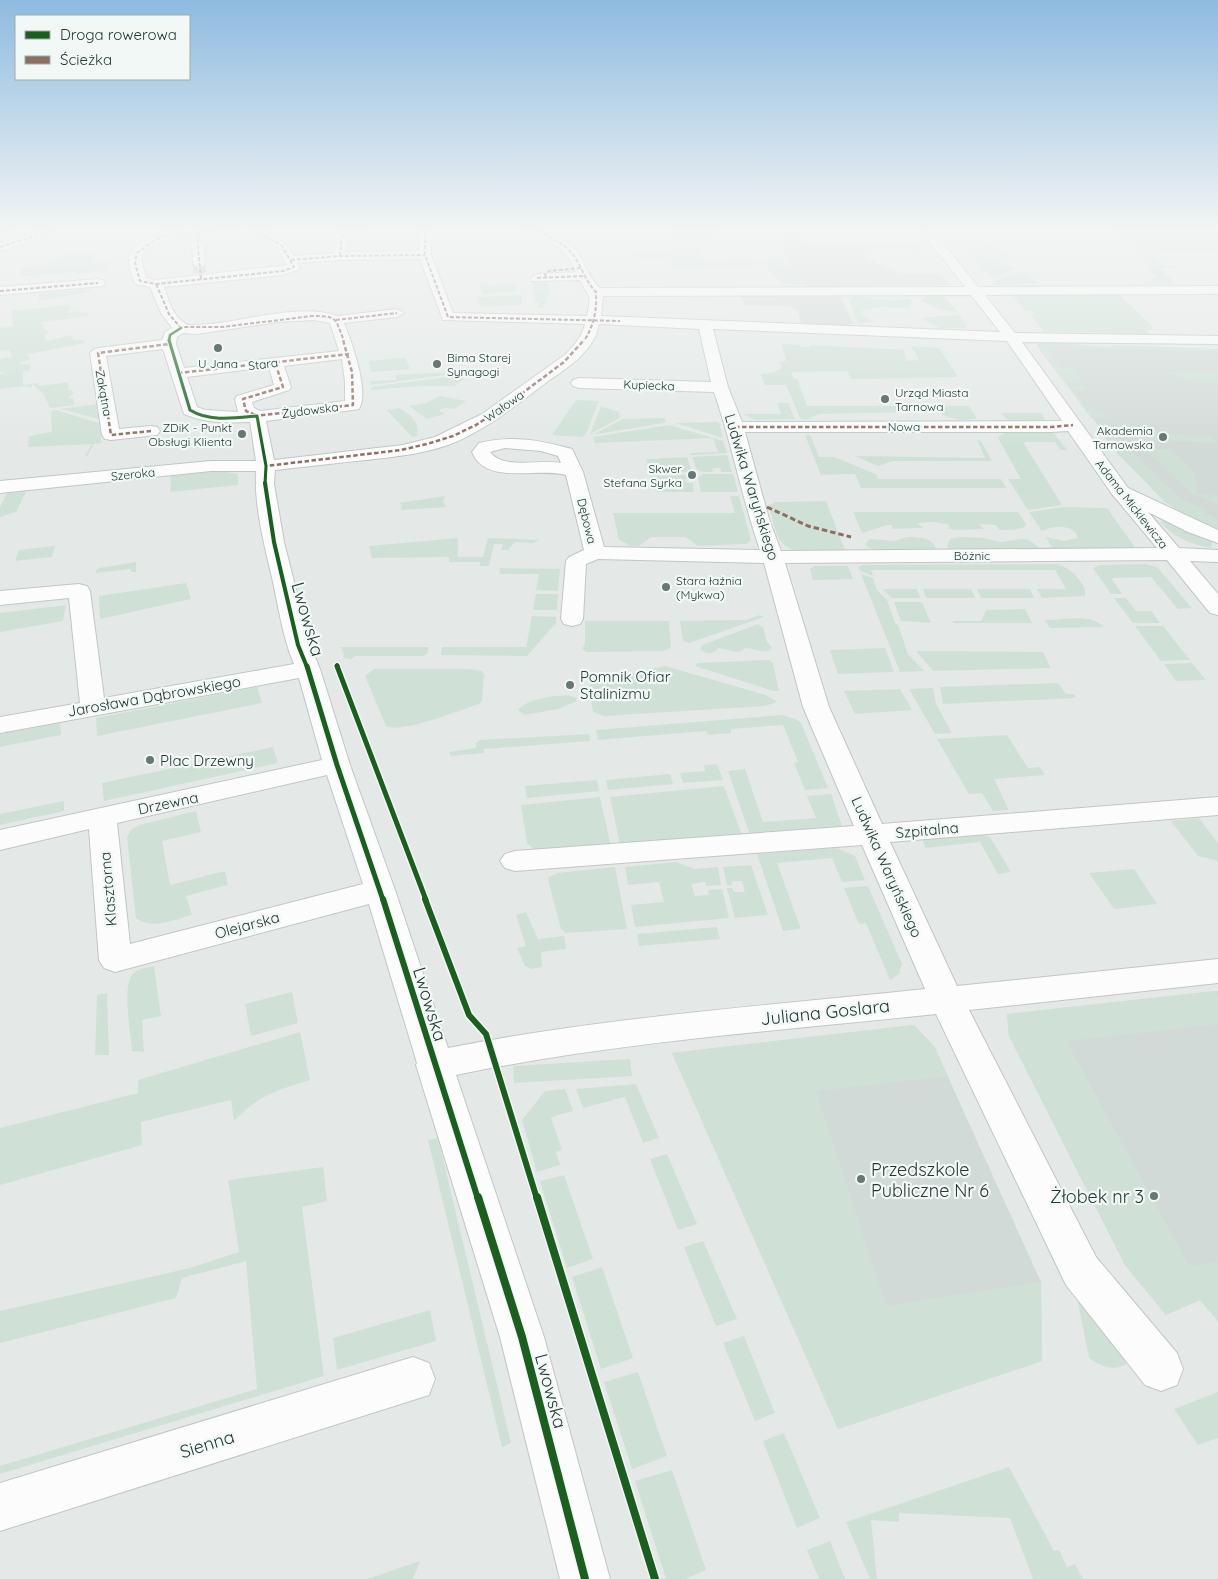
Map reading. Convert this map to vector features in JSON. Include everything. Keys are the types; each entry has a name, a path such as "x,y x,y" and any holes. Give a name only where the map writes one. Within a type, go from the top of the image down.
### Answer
{"street":[{"path":"164,303 172,320 181,328"},
{"path":"443,303 448,317 594,320 1011,336 1218,340"},
{"name":"Wałowa","path":"266,466 403,450 441,441 466,430 507,405 583,345 590,333 597,303"},
{"name":"Adama Mickiewicza","path":"983,303 1011,336 1119,490 1218,608"},
{"path":"257,416 209,417 193,413 190,410 169,344 170,335 181,328 200,328 312,316 331,318 397,313"},
{"name":"Żydowska","path":"257,416 353,405 354,379 348,354 331,318"},
{"name":"Ludwika Waryńskiego","path":"705,324 720,387 736,427 759,519 773,557 816,707 946,999 1081,1271 1161,1369"},
{"name":"Zakątna","path":"151,430 111,435 98,354 169,344"},
{"name":"Stara","path":"178,374 348,354"},
{"path":"257,416 246,411 243,399 283,387 275,362"},
{"name":"Kupiecka","path":"579,383 720,387"},
{"name":"Lwowska","path":"257,416 266,466 265,484 274,542 298,645 308,669 337,765 380,890 434,1065 522,1337 586,1579"},
{"name":"Nowa","path":"736,427 1073,425"},
{"name":"Szeroka","path":"0,487 211,466 266,466"},
{"name":"Dębowa","path":"572,619 576,562 595,553 574,472"},
{"path":"1119,490 1195,528 1218,537"},
{"name":"Bóżnic","path":"595,553 773,557 1171,554 1218,556"},
{"path":"0,598 79,591 92,707"},
{"name":"Jarosława Dąbrowskiego","path":"0,725 308,669"},
{"name":"Drzewna","path":"0,840 337,765"},
{"name":"Szpitalna","path":"515,860 1218,806"},
{"name":"Klasztorna","path":"102,817 115,960"},
{"name":"Olejarska","path":"115,960 380,890"},
{"name":"Juliana Goslara","path":"434,1065 518,1048 946,999 1218,971"},
{"name":"Sienna","path":"0,1507 413,1379"}],"shaded area":[{"path":"744,303 844,303 853,323 847,325 801,324 798,310 788,306 745,305"},
{"name":"Akademia Tarnowska","path":"1037,346 1218,350 1218,522 1183,505 1101,429"},
{"name":"Żłobek nr 3","path":"1218,991 1218,1321 1200,1300 1166,1315 1125,1265 1009,1036 1007,1014"},
{"name":"Przedszkole Publiczne Nr 6","path":"914,1025 934,1046 1041,1282 1042,1361 838,1429 672,1053"}],"green space":[{"path":"479,303 521,303 519,305 480,307"},
{"path":"539,303 546,303 544,308 538,308"},
{"path":"851,303 911,303 908,308 879,307 863,310 861,313 866,318 874,321 858,324"},
{"path":"925,303 949,303 957,312 939,309"},
{"path":"1019,303 1128,303 1154,328 1149,330 1147,334 1044,331 1030,315 1035,314 1031,311 1026,311"},
{"path":"69,305 71,310 68,310 67,313 87,312 88,316 42,322 45,331 49,330 45,336 46,341 72,335 73,340 84,340 85,343 28,354 30,360 20,362 21,365 30,364 30,370 23,371 23,385 38,383 39,386 68,382 69,390 72,390 73,395 69,396 73,398 74,405 50,408 43,393 32,384 32,387 0,389 0,374 6,373 0,372 0,359 13,357 9,350 0,351 0,328 13,326 12,311"},
{"path":"960,315 967,326 965,328 940,328 920,318"},
{"path":"1038,343 1110,347 1112,345 1218,349 1218,351 1047,348 1061,368 1072,368 1083,383 1065,383 1037,346"},
{"path":"782,344 800,345 801,347 810,347 810,345 906,350 904,351 906,361 919,360 911,346 939,348 958,377 851,379 847,371 791,372 794,379 797,379 807,406 905,406 909,412 819,414 803,419 800,418 786,385 765,385 761,374 772,373 782,368 779,362 786,361"},
{"path":"405,358 410,369 371,372 369,361"},
{"path":"453,372 452,374 371,385 371,381 396,380 396,375"},
{"path":"1162,372 1218,372 1218,381 1205,384 1198,383"},
{"path":"454,376 465,378 455,386 419,386 371,390 371,387"},
{"path":"1067,385 1085,386 1088,391 1076,392 1088,410 1102,412 1106,416 1103,418 1091,418"},
{"path":"440,396 466,401 455,409 445,408 439,410 445,414 427,419 409,406 426,403"},
{"path":"576,400 599,401 586,434 582,437 552,435"},
{"path":"772,403 788,403 795,419 755,420 743,414 781,414 778,404"},
{"path":"98,404 99,419 60,409"},
{"path":"601,406 619,412 620,418 590,434"},
{"path":"927,406 969,406 977,419 958,420 929,410"},
{"path":"400,408 411,416 416,423 417,436 412,437 387,410"},
{"path":"56,410 99,423 102,443 94,444 87,456 85,456 92,444 28,447 29,436 52,432 51,411"},
{"path":"1001,413 1041,413 1045,420 1042,422 1008,421"},
{"path":"664,418 666,421 664,423 592,435 623,419"},
{"path":"719,422 723,438 676,423"},
{"path":"669,425 713,438 595,443 593,437"},
{"path":"1097,429 1112,431 1161,481 1184,501 1208,510 1204,513 1218,520 1218,529 1186,515 1165,502 1114,450"},
{"path":"1132,430 1144,430 1150,434 1211,436 1216,442 1141,440 1137,438"},
{"path":"1053,432 1067,450 1061,450 1055,442 1023,442 1062,505 1028,510 1008,479 1021,479 998,438 1004,433"},
{"path":"805,435 810,435 819,457 834,457 876,474 878,479 1001,479 1006,488 861,488 855,474 821,475"},
{"path":"713,438 723,441 727,453 691,455 690,453 718,452"},
{"path":"977,440 981,441 992,461 893,461 878,466 855,456 985,458"},
{"path":"1145,449 1171,449 1193,473 1196,493 1218,496 1218,504 1191,493"},
{"path":"727,455 732,472 721,472 720,468 712,468 713,472 697,470 692,457"},
{"path":"687,457 691,470 687,472 651,473 646,459"},
{"path":"221,471 238,474 238,485 170,492 171,476"},
{"path":"703,474 733,474 738,492 701,492 698,477"},
{"path":"688,475 692,478 685,479 686,483 693,483 694,492 657,492 651,476"},
{"path":"26,492 16,512 0,517 0,507 7,493"},
{"path":"445,496 443,502 447,507 401,510 402,505 399,503"},
{"path":"730,496 739,496 751,540 746,544 698,546 685,537 651,537 639,546 631,546 619,540 613,513 735,513"},
{"path":"826,501 845,550 816,553 791,549 784,545 774,527 769,505 776,502"},
{"path":"1063,507 1107,508 1137,550 1053,549 1046,537 1064,541 1077,538 1077,534 1065,527 1042,531 1029,512"},
{"path":"853,512 1018,512 1026,524 1025,527 1013,530 999,530 996,525 979,524 984,529 955,530 946,528 950,527 948,524 933,522 919,523 923,527 921,528 892,529 892,525 887,525 862,533"},
{"path":"1165,520 1213,538 1211,548 1197,545 1177,536 1160,522"},
{"path":"907,537 929,540 937,550 887,551 869,548 865,544 870,539 894,541"},
{"path":"961,537 983,538 1001,542 1021,539 1029,540 1041,549 949,550 947,546 950,539"},
{"path":"458,538 458,557 483,557 488,538 539,540 533,543 515,542 508,550 501,550 503,544 494,544 489,566 480,566 480,562 449,562 449,557 372,558 369,546"},
{"path":"55,546 52,557 15,561 19,550"},
{"path":"136,562 136,572 131,572 130,569 96,573 96,570 99,568"},
{"path":"1057,564 1066,568 1077,577 1085,589 1085,596 1042,598 1037,589 1066,589 1055,570 871,570 873,576 860,571 858,567 863,565"},
{"path":"1146,564 1157,567 1192,608 1178,609 1151,577 1111,578 1122,594 1111,594 1093,568 1100,565"},
{"path":"815,566 848,566 853,579 813,580 810,569"},
{"path":"500,568 560,569 558,591 536,590 539,574 499,574"},
{"path":"861,574 873,578 877,590 887,600 908,654 924,671 900,672"},
{"path":"186,583 191,599 100,619 99,596"},
{"path":"883,589 917,589 920,598 891,598"},
{"path":"923,589 971,589 975,598 926,598"},
{"path":"977,589 1030,589 1034,598 981,598"},
{"path":"536,594 558,594 557,610 533,610"},
{"path":"1114,598 1126,598 1136,611 1151,611 1160,623 1133,623"},
{"path":"894,602 922,602 931,623 901,621"},
{"path":"66,605 63,621 0,632 0,613"},
{"path":"1025,609 1032,623 953,623 953,621 981,621 986,610"},
{"path":"760,615 764,617 689,643 683,641 680,621 746,620"},
{"path":"532,616 556,617 556,623 527,656 441,655 442,647 526,647"},
{"path":"1084,619 1092,620 1104,627 1050,628 1044,620"},
{"path":"585,621 669,621 671,648 663,651 587,652 582,649 585,644"},
{"path":"758,624 763,627 767,642 772,647 769,651 745,648 742,651 735,652 718,648 714,652 709,653 700,649 702,645"},
{"path":"1135,626 1163,626 1190,660 1161,661"},
{"path":"341,647 429,647 427,654 422,656 355,656 351,659 343,658 344,655"},
{"path":"885,648 894,672 838,674 830,650"},
{"path":"916,651 1043,652 1051,668 933,671"},
{"path":"770,660 773,663 779,691 773,691 695,666 698,663"},
{"path":"1192,663 1206,680 1176,681 1164,664"},
{"path":"665,666 766,695 776,701 764,706 603,716 593,712 589,687 593,681"},
{"path":"374,669 469,669 482,671 484,675 482,701 479,704 417,724 394,728 386,726 365,676"},
{"path":"1058,683 1066,694 1074,694 1076,698 943,704 940,687"},
{"path":"257,687 262,703 97,736 96,718"},
{"path":"933,688 936,704 952,733 935,734 909,689"},
{"path":"900,689 912,710 855,714 844,691"},
{"path":"568,695 577,698 575,702 558,709 524,715 518,710 534,700"},
{"path":"782,715 796,719 801,723 828,788 805,790 794,763 798,762 783,725 731,729 731,733 708,735 706,731 598,740 596,730"},
{"path":"60,723 61,735 0,747 0,734"},
{"path":"589,734 590,741 484,749 484,753 451,756 449,752 476,748 476,743 479,740"},
{"path":"1007,735 1028,768 1040,767 1045,775 994,779 1009,810 993,811 982,793 969,794 937,739"},
{"path":"273,747 278,763 104,801 102,783"},
{"path":"717,764 723,780 683,783 680,773 705,771 704,765"},
{"path":"745,769 763,822 816,818 807,796 831,794 842,826 840,828 751,838 728,771"},
{"path":"670,774 673,784 608,790 606,780"},
{"path":"597,780 599,791 527,798 525,786"},
{"path":"724,786 743,838 621,850 610,797"},
{"path":"600,797 612,851 537,852 527,843 521,805"},
{"path":"64,801 64,811 0,825 0,814"},
{"path":"196,811 201,832 162,841 170,885 225,871 228,885 186,896 192,915 156,924 143,922 136,918 127,837 131,830 139,825"},
{"path":"1199,818 1218,843 1218,861 1198,856 1171,821"},
{"path":"983,835 990,837 1011,872 998,874 980,842 925,848 923,840"},
{"path":"837,848 855,856 865,880 842,882 832,858 777,863 801,929 783,931 757,854"},
{"path":"676,862 695,869 718,867 721,885 706,886 705,882 691,884 695,896 709,895 708,890 722,889 729,918 635,927 631,905 664,902 659,882 628,885 625,867"},
{"path":"751,865 768,915 735,918 727,888 732,888 734,892 745,892 742,881 732,881 732,885 727,885 723,867"},
{"path":"615,867 627,929 566,933 561,929 548,880 549,877 557,873"},
{"path":"1134,869 1157,904 1114,909 1089,873"},
{"path":"868,886 902,964 899,974 890,980 866,923 859,924 844,888"},
{"path":"526,912 538,939 564,936 566,949 541,952 542,967 532,969 525,966 517,948 526,946 516,915"},
{"path":"717,927 720,939 639,946 637,934"},
{"path":"154,966 161,1016 142,1020 144,1052 132,1051 127,1000 129,981 136,971"},
{"path":"1214,991 1218,997 1218,1024 1066,1041 1189,1266 1218,1262 1218,1321 1200,1300 1166,1315 1125,1265 1009,1036 1007,1014"},
{"path":"292,992 298,1023 251,1036 245,1004"},
{"path":"107,993 109,1055 95,1055 97,995"},
{"name":"Przedszkole Publiczne Nr 6","path":"914,1025 934,1046 948,1076 816,1091 886,1306 1041,1282 1042,1361 838,1429 672,1053"},
{"path":"300,1032 310,1080 269,1094 252,1105 234,1121 231,1100 141,1122 142,1145 0,1185 0,1128 138,1093 138,1080"},
{"path":"630,1059 632,1076 514,1083 513,1066"},
{"path":"636,1084 659,1138 643,1143 625,1097 583,1108 576,1089"},
{"path":"565,1089 573,1111 551,1117 562,1150 556,1152 560,1165 537,1172 522,1120 545,1091"},
{"path":"438,1138 511,1443 502,1447 428,1140"},
{"path":"667,1154 697,1224 678,1230 650,1159"},
{"path":"323,1167 327,1201 302,1207 324,1376 0,1474 0,1466 257,1389 246,1261 182,1278 176,1298 0,1343 0,1311 190,1268 239,1252 228,1180"},
{"path":"564,1175 593,1259 567,1268 540,1181"},
{"path":"703,1241 737,1319 716,1326 684,1247"},
{"path":"602,1267 633,1358 601,1369 572,1277"},
{"path":"1077,1297 1133,1358 1128,1363 1111,1368 1100,1365 1089,1358"},
{"path":"430,1310 436,1341 337,1370 333,1338"},
{"path":"744,1336 775,1413 755,1421 723,1343"},
{"path":"638,1372 667,1456 632,1469 604,1382"},
{"path":"1218,1392 1218,1438 1198,1445 1174,1409"},
{"path":"784,1433 820,1518 797,1528 763,1441"},
{"path":"1009,1467 1054,1551 1059,1550 1067,1567 1075,1564 1083,1579 1033,1579 1010,1518 899,1513 899,1522 871,1520 877,1579 870,1579 846,1522"},
{"path":"672,1470 706,1570 685,1579 666,1579 635,1481"},
{"path":"830,1541 845,1579 819,1579 807,1550"},
{"path":"420,1561 413,1579 367,1579"}],"marked path":[{"path":"164,303 176,324 180,327 188,328 222,327 312,316 330,316 336,320 350,362 353,382 353,405 254,416"},
{"path":"443,303 448,317 620,321"},
{"path":"265,463 266,466 387,452 441,441 466,430 505,406 574,353 589,333 594,321 597,303"},
{"path":"336,320 397,313"},
{"path":"151,431 111,435 98,353 169,344"},
{"path":"178,373 349,354"},
{"path":"255,415 246,411 243,399 283,387 275,362"},
{"path":"735,427 1051,427 1073,425"},
{"path":"767,507 808,526 851,537"}],"cycle path":[{"path":"181,328 170,335 169,344 190,410 196,414 212,417 257,416 266,466 265,484 274,542 298,645 308,669 337,765 380,890 522,1337 585,1579"},
{"path":"337,665 469,1015 486,1034 655,1579"}],"place":[{"name":"U Jana","path":"218,348"},
{"name":"Bima Starej Synagogi","path":"437,364"},
{"name":"Urząd Miasta Tarnowa","path":"885,399"},
{"name":"ZDiK - Punkt Obsługi Klienta","path":"242,434"},
{"name":"Akademia Tarnowska","path":"1163,437"},
{"name":"Skwer Stefana Syrka","path":"692,475"},
{"name":"Stara łaźnia (Mykwa)","path":"666,587"},
{"name":"Pomnik Ofiar Stalinizmu","path":"570,685"},
{"name":"Plac Drzewny","path":"150,760"},
{"name":"Przedszkole Publiczne Nr 6","path":"861,1179"},
{"name":"Żłobek nr 3","path":"1154,1196"}]}
